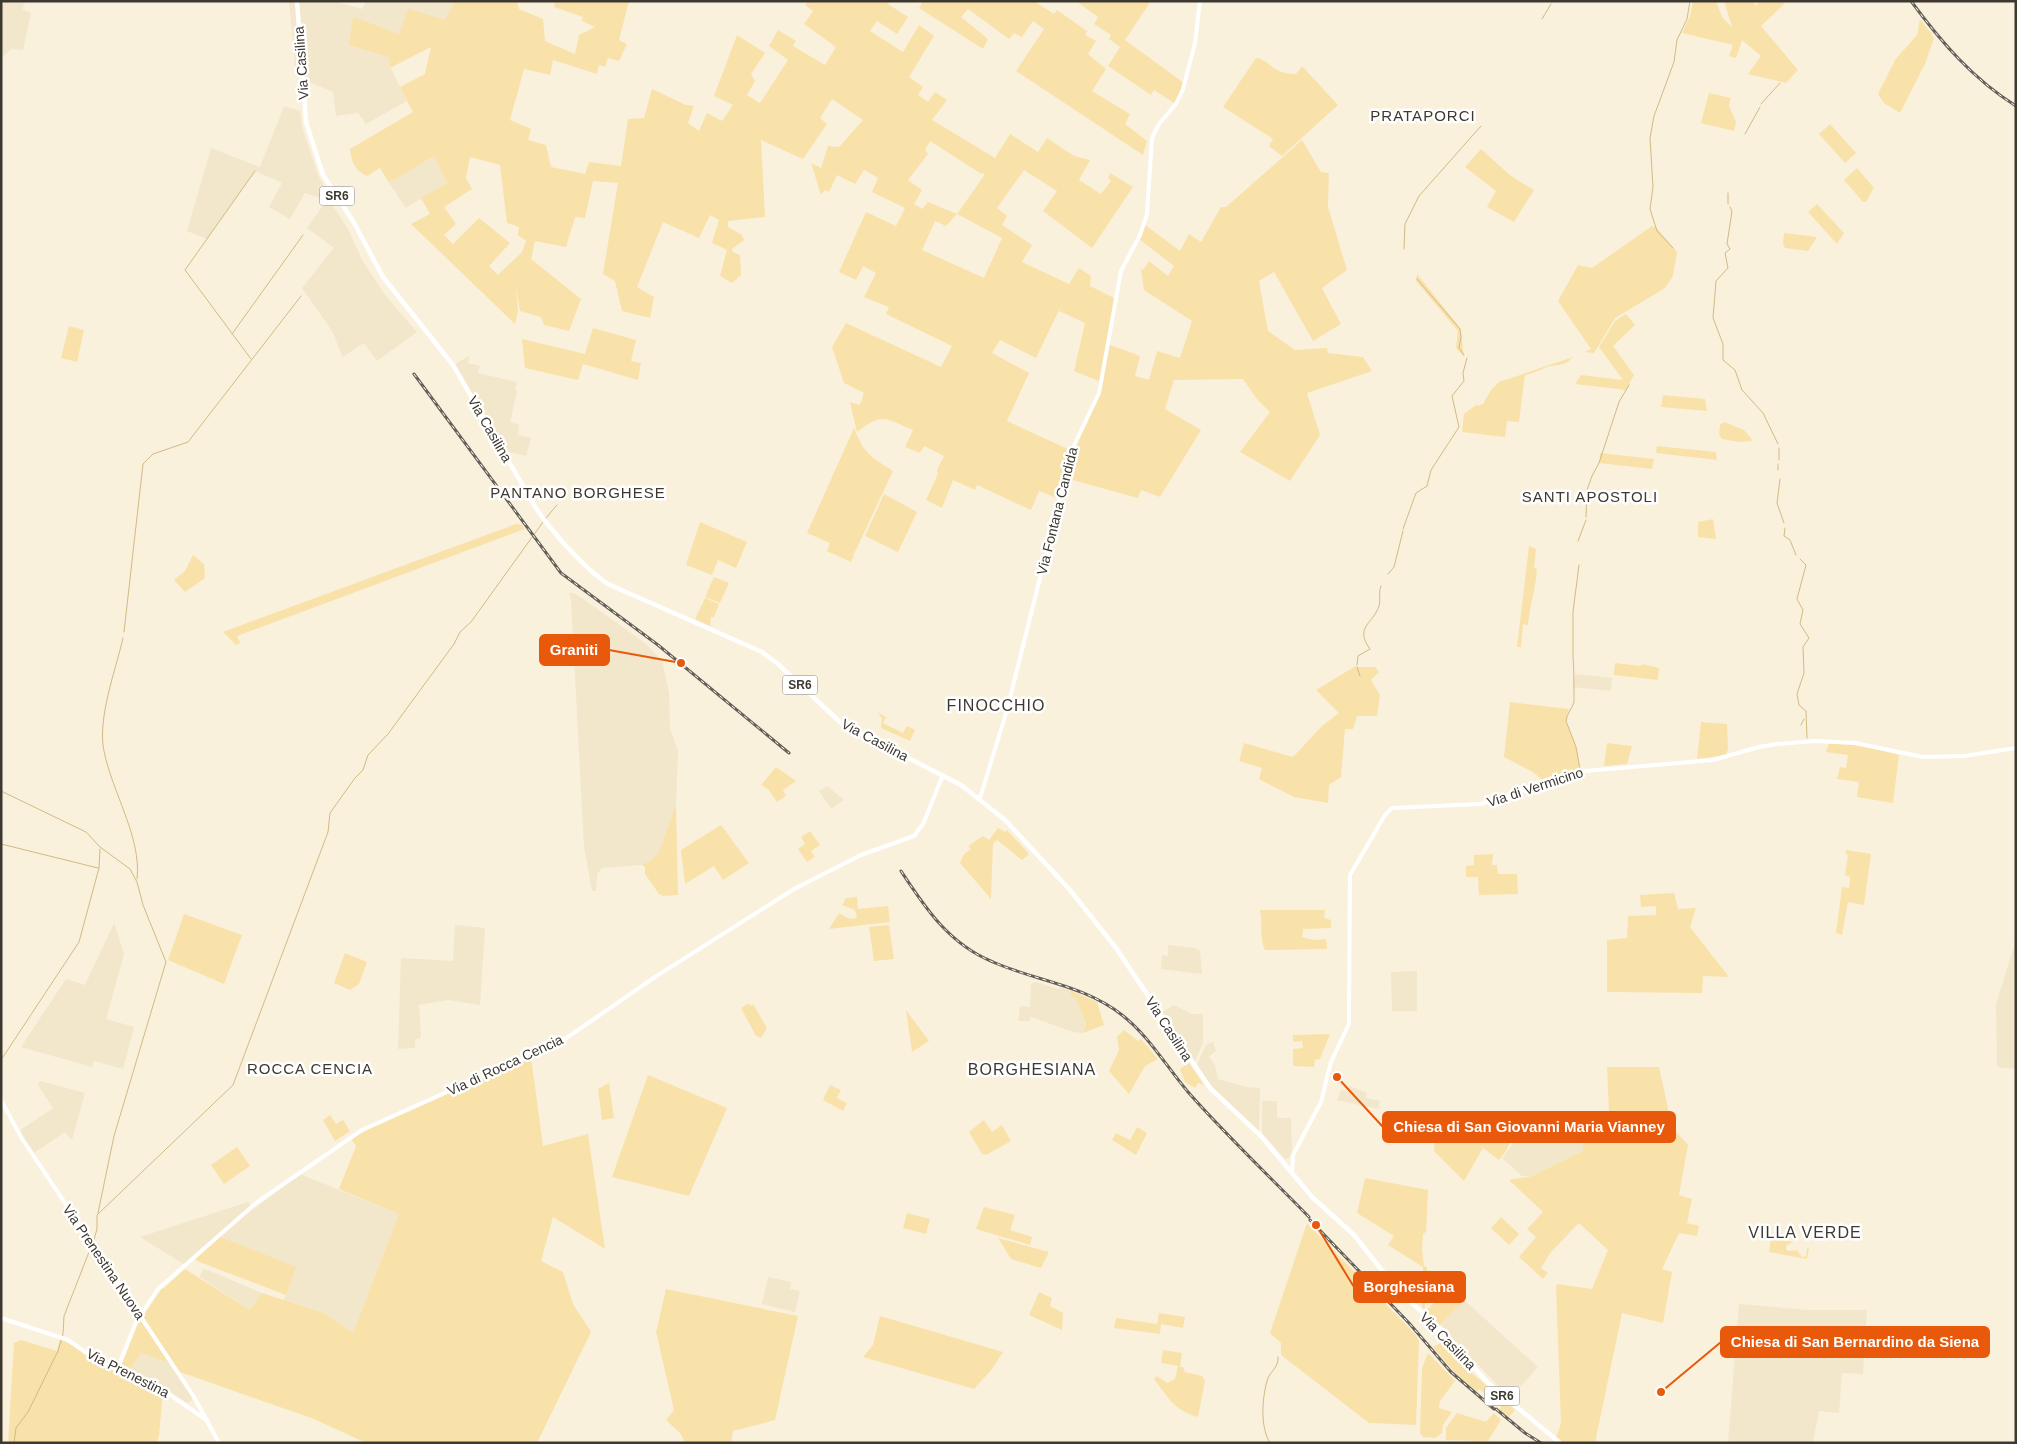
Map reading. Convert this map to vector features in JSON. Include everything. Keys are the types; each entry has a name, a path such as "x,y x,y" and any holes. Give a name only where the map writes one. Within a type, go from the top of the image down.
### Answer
{"main road":[{"name":"Via Casilina","path":"297,1 306,122 324,177 352,220 383,277 450,360 544,519 590,569 608,584 758,650 780,665 842,724 942,775 980,798 1008,823 1070,890 1123,958 1204,1081 1261,1136 1312,1197 1354,1235 1398,1290 1440,1329 1486,1381 1560,1443"},
{"name":"Via Fontana Candida","path":"980,798 1007,710 1072,450 1099,393 1121,271 1140,237 1147,214 1152,138 1158,125 1177,103 1183,87 1195,42 1200,1"},
{"name":"Via di Vermicino","path":"1286,1165 1321,1103 1331,1062 1349,1025 1350,876 1385,816 1393,808 1481,804 1584,771 1715,759 1758,747 1778,744 1810,741 1855,743 1921,757 1966,756 2016,748"},
{"name":"Via di Rocca Cencia","path":"117,1370 140,1315 162,1284 234,1220 353,1136 553,1045 794,889 862,854 915,836 923,824 942,775"},
{"name":"Via Prenestina Nuova","path":"1,1100 26,1144 194,1397 209,1423"},
{"name":"Via di Vermicino","path":"1292,1172 1291,1161 1293,1155"},
{"name":"Via di Vermicino","path":"1286,1165 1291,1161"},
{"name":"Via Prenestina","path":"1,1318 62,1338 96,1360 159,1388 209,1423 219,1443"},
{"path":"186,1406 191,1403 194,1397"}],"shaded area":[{"path":"1,1 26,1 22,9 31,13 23,50 11,49 4,56 1,53"},
{"path":"289,1 333,1 362,9 366,1 455,1 445,21 399,34 353,18 389,57 390,67 407,101 366,124 358,113 336,116 333,92 296,76"},
{"path":"455,1 517,1 519,9 543,19 545,41 575,54 579,35 595,27 582,21 583,17 554,7 555,1 629,1 619,40 627,44 619,61 608,58 605,67 599,65 597,74 553,60 550,75 524,69 510,120 531,129 528,140 546,145 551,167 585,174 589,162 621,166 628,119 644,118 652,89 686,105 694,106 688,123 699,131 707,113 722,121 733,105 714,96 737,35 765,53 751,74 755,81 747,95 760,103 788,60 769,46 778,30 796,41 793,46 825,65 836,47 804,24 813,11 805,5 807,1 890,1 888,4 908,17 897,34 877,21 870,31 903,52 919,25 934,36 909,77 923,87 918,95 928,102 935,92 947,100 932,120 995,158 1010,134 1038,152 1047,138 1074,156 1090,160 1079,180 1101,194 1111,181 1108,178 1110,173 1133,187 1092,248 1043,211 1057,191 1024,170 997,208 1007,216 1002,225 1032,245 1022,262 1069,284 1079,268 1091,276 1090,286 1116,299 1108,344 1140,356 1135,376 1149,380 1157,351 1180,358 1192,321 1144,290 1141,269 1143,270 1149,261 1168,276 1174,266 1139,239 1144,224 1180,251 1189,234 1201,242 1221,207 1226,207 1302,140 1321,172 1329,173 1328,207 1347,270 1322,288 1341,324 1313,341 1274,272 1259,281 1268,331 1295,350 1327,348 1328,353 1363,357 1372,371 1307,393 1320,435 1290,481 1240,452 1270,412 1257,399 1243,379 1174,380 1165,409 1201,430 1160,497 1141,490 1138,498 1065,478 1059,499 1039,491 1031,510 977,485 975,490 953,480 942,508 926,500 944,456 924,446 920,453 905,447 913,430 889,420 878,419 857,432 850,402 860,405 864,393 844,383 832,347 846,323 941,367 952,346 886,314 889,307 864,297 876,273 863,266 856,280 839,272 866,212 896,226 905,208 872,192 878,178 864,170 855,184 837,175 829,192 825,190 821,195 811,163 821,168 828,146 839,147 863,120 832,99 820,118 827,124 803,159 761,140 765,217 728,221 728,227 742,235 744,240 732,249 733,252 740,255 741,275 732,283 720,276 727,250 712,243 719,220 710,215 699,238 663,222 637,287 654,297 650,318 622,311 615,281 603,274 618,183 593,181 585,218 575,217 566,247 535,241 531,259 581,299 569,331 544,325 541,317 520,311 516,287 518,311 515,324 411,224 430,214 421,198 447,183 434,156 389,183 380,168 367,176 356,168 352,158 350,149 413,112 400,87 425,74 431,47 390,68 389,57 349,45 353,17 399,34 408,9 445,20","holes":["930,141 980,173 985,174 957,214 928,202 922,209 914,204 922,190 908,180 928,154 925,150","470,157 500,165 507,223 519,227 518,235 526,241 522,252 498,275 489,266 510,243 479,218 453,244 444,235 456,224 444,207 472,189 466,178","957,214 1002,238 984,278 922,250 935,221 946,226","1063,302 1059,311 1085,323 1074,371 1101,382 1091,411 1072,451 1007,421 1029,373 992,353 1000,340 1036,358"]},
{"path":"923,1 1034,1 1054,14 1057,10 1087,31 1085,35 1096,41 1088,54 1106,69 1092,91 1130,114 1125,124 1147,141 1143,155 1016,71 1044,29 1033,21 1022,37 1014,33 1009,39 968,9 961,17 988,39 983,49 919,8"},
{"path":"1076,1 1151,1 1125,40 1184,83 1176,104 1154,90 1151,95 1108,66 1120,47 1109,39 1111,35 1094,24 1098,17"},
{"path":"1693,1 1716,1 1722,17 1732,27 1724,1 1754,1 1755,6 1758,3 1757,1 1787,1 1761,26 1798,70 1786,83 1748,74 1761,56 1742,40 1736,58 1729,56 1733,45 1682,33 1690,16"},
{"path":"1920,19 1930,32 1933,33 1931,34 1934,38 1925,64 1900,113 1884,103 1878,94 1895,60 1917,35"},
{"path":"1256,58 1262,59 1277,70 1286,73 1296,74 1302,66 1338,105 1282,156 1269,146 1273,139 1223,107"},
{"path":"1709,93 1731,98 1729,106 1736,122 1734,131 1701,123"},
{"path":"284,106 300,111 302,127 318,175 329,195 329,200 348,229 362,260 385,295 417,332 377,361 364,343 343,357 332,331 302,288 334,248 307,228 327,200 305,193 290,219 269,207 282,183 255,171 207,239 187,231 211,148 260,167"},
{"path":"1830,124 1856,153 1845,163 1819,134"},
{"path":"1481,149 1511,176 1534,190 1514,222 1487,207 1496,191 1465,167"},
{"path":"434,156 447,183 406,208 389,183"},
{"path":"1857,168 1874,188 1866,202 1863,202 1844,180"},
{"path":"1817,204 1844,233 1837,244 1808,212"},
{"path":"1652,226 1656,227 1677,252 1673,276 1665,288 1615,318 1594,353 1584,352 1591,349 1558,301 1578,265 1592,268"},
{"path":"1784,233 1817,237 1808,251 1785,248 1783,244"},
{"path":"1417,274 1458,325 1461,331 1464,357 1456,348 1458,331 1416,281"},
{"path":"1626,314 1635,325 1613,346 1634,375 1626,390 1575,384 1581,375 1623,380 1599,347 1615,321"},
{"path":"69,326 84,330 77,362 61,358"},
{"path":"593,328 636,340 631,361 641,363 638,380 583,364 578,380 525,368 522,339 585,354"},
{"path":"469,356 468,363 480,366 478,373 517,382 515,389 517,391 510,422 519,425 518,435 531,438 526,456 505,451 455,364"},
{"path":"1573,357 1564,364 1547,367 1525,375 1519,422 1507,421 1505,437 1462,432 1464,414 1477,404 1477,406 1483,404 1491,390 1499,382"},
{"path":"1663,395 1705,399 1707,411 1661,407"},
{"path":"1724,422 1744,430 1753,441 1739,442 1722,439 1719,434 1720,425"},
{"path":"854,428 865,450 893,471 854,554 850,553 854,555 851,562 827,551 830,543 807,533"},
{"path":"1657,446 1716,452 1717,460 1656,453"},
{"path":"1600,453 1654,459 1652,469 1599,463"},
{"path":"884,494 917,512 898,552 865,536"},
{"path":"1713,519 1716,539 1698,537 1698,522"},
{"path":"700,522 747,542 736,568 718,560 712,575 686,565"},
{"path":"516,524 522,525 525,529 237,636 240,643 236,645 223,632"},
{"path":"1529,546 1536,549 1534,568 1537,569 1528,625 1523,624 1521,647 1517,647"},
{"path":"193,555 204,564 205,578 185,592 174,580 185,571"},
{"path":"714,577 729,583 720,603 705,597"},
{"path":"569,593 574,593 582,598 645,643 662,660 669,693 670,729 678,751 676,804 659,852 642,865 602,868 597,874 596,891 592,891 584,847 571,600"},
{"path":"705,598 719,604 714,617 711,617 710,626 695,619"},
{"path":"1615,663 1641,666 1642,664 1659,668 1658,680 1614,675"},
{"path":"1354,667 1375,667 1379,672 1371,680 1380,695 1377,716 1357,716 1353,729 1345,729 1341,777 1329,785 1328,803 1294,797 1259,779 1262,768 1239,761 1244,743 1293,757 1322,726 1339,713 1316,690"},
{"path":"1575,674 1612,678 1611,691 1573,687"},
{"path":"1510,702 1569,709 1566,721 1576,747 1580,769 1545,782 1533,772 1504,757"},
{"path":"877,712 886,717 883,723 903,733 907,726 915,730 910,741 881,728 882,718"},
{"path":"1701,722 1727,724 1728,749 1726,755 1697,759"},
{"path":"1607,743 1632,746 1627,764 1604,766"},
{"path":"1829,743 1860,745 1899,755 1893,803 1857,797 1859,782 1837,779 1840,767 1846,768 1848,755 1826,752"},
{"path":"776,767 796,781 783,790 786,796 777,802 768,789 761,785"},
{"path":"827,786 844,800 831,809 819,791"},
{"path":"676,804 678,895 663,896 659,894 645,874 645,867 642,865 659,852"},
{"path":"721,825 749,863 723,880 714,866 685,884 681,850"},
{"path":"998,828 1005,832 1007,830 1029,854 1022,860 997,840 993,844 991,899 960,863 964,854 971,849 968,846 983,836 989,840"},
{"path":"810,831 820,845 811,851 815,857 807,862 798,849 805,844 801,837"},
{"path":"1846,850 1871,854 1864,905 1848,902 1842,935 1836,933 1842,887 1849,888 1850,877 1845,875 1848,855"},
{"path":"1493,854 1492,865 1497,865 1498,874 1517,874 1518,894 1479,895 1478,877 1466,877 1466,866 1474,865 1474,855"},
{"path":"1674,893 1678,909 1696,908 1690,927 1729,977 1703,976 1702,993 1607,992 1607,940 1627,938 1628,916 1656,915 1656,906 1641,907 1640,895"},
{"path":"857,897 858,909 888,906 890,922 829,929 839,913 850,919 857,918 855,910 842,905 846,898"},
{"path":"1260,910 1325,910 1324,918 1331,920 1331,928 1303,929 1302,937 1314,940 1326,939 1327,949 1265,950 1262,940"},
{"path":"184,914 242,935 224,984 168,960"},
{"path":"114,923 124,954 106,1019 134,1027 123,1069 94,1061 92,1067 21,1047 66,979 85,985"},
{"path":"455,925 485,928 480,1005 449,1000 419,1005 421,1038 415,1039 415,1048 398,1049 401,958 453,961"},
{"path":"889,925 894,959 874,961 869,927"},
{"path":"2016,940 2016,1069 1997,1067 1996,1004"},
{"path":"1168,945 1195,948 1200,951 1202,974 1161,969 1162,955 1168,956"},
{"path":"345,953 367,962 359,984 350,990 334,983"},
{"path":"1417,971 1417,1011 1392,1011 1391,972"},
{"path":"1035,982 1069,990 1072,997 1075,997 1086,1025 1083,1033 1073,1032 1031,1017 1029,1021 1018,1021 1020,1006 1030,1007 1031,984"},
{"path":"1069,990 1097,1002 1104,1025 1083,1033 1086,1024 1075,997 1072,997"},
{"path":"749,1003 750,1006 753,1004 767,1028 761,1038 756,1036 741,1008"},
{"path":"1174,1005 1192,1014 1203,1014 1203,1043 1194,1063 1161,1013"},
{"path":"906,1010 929,1041 912,1052"},
{"path":"1124,1030 1138,1041 1141,1039 1158,1059 1145,1066 1129,1094 1109,1071 1119,1050 1117,1037"},
{"path":"1330,1034 1320,1059 1315,1060 1314,1067 1293,1066 1293,1049 1303,1048 1302,1041 1293,1042 1293,1035"},
{"path":"1213,1042 1216,1051 1209,1057 1215,1065 1218,1079 1246,1087 1260,1088 1259,1132 1222,1098 1196,1067 1206,1045"},
{"path":"531,1057 543,1146 588,1134 605,1249 553,1217 541,1261 563,1272 573,1304 591,1332 537,1443 366,1443 314,1419 180,1372 143,1316 162,1288 185,1269 250,1310 262,1293 324,1313 353,1333 399,1214 339,1189 356,1146 351,1139"},
{"path":"1189,1063 1204,1085 1198,1083 1195,1088 1185,1082 1180,1069"},
{"path":"1607,1067 1659,1067 1672,1127 1688,1145 1679,1195 1692,1199 1687,1223 1699,1226 1697,1236 1679,1233 1662,1269 1672,1272 1663,1323 1622,1313 1595,1443 1562,1443 1556,1438 1561,1423 1556,1288 1557,1284 1592,1289 1608,1250 1579,1223 1551,1252 1541,1268 1548,1273 1543,1279 1519,1257 1536,1237 1527,1229 1543,1212 1509,1180 1532,1176 1583,1151 1582,1114 1609,1113"},
{"path":"648,1075 727,1108 689,1196 612,1177"},
{"path":"40,1081 85,1093 72,1140 65,1132 31,1155 16,1133 53,1108 38,1085"},
{"path":"609,1083 614,1118 602,1120 598,1089"},
{"path":"830,1085 841,1090 837,1098 847,1103 843,1111 823,1100"},
{"path":"1350,1086 1367,1093 1366,1098 1380,1101 1378,1109 1337,1100 1341,1090 1349,1091"},
{"path":"1262,1101 1277,1101 1277,1118 1291,1118 1292,1154 1289,1158 1285,1159 1262,1133"},
{"path":"1582,1114 1583,1151 1532,1176 1522,1176 1502,1158 1512,1145 1523,1115"},
{"path":"330,1115 336,1124 343,1120 350,1131 335,1141 323,1120"},
{"path":"1457,1115 1508,1115 1510,1139 1507,1148 1499,1160 1483,1148 1464,1181 1434,1151 1436,1132 1446,1132"},
{"path":"984,1120 992,1132 1002,1125 1011,1141 986,1155 982,1154 969,1132"},
{"path":"1137,1127 1147,1133 1136,1155 1112,1140 1116,1133 1130,1140"},
{"path":"237,1147 250,1166 224,1184 211,1165"},
{"path":"300,1174 399,1214 353,1333 324,1313 284,1300 295,1267 218,1236 185,1265 140,1237 248,1202 254,1209"},
{"path":"1365,1178 1428,1190 1426,1232 1423,1234 1422,1249 1424,1266 1427,1267 1425,1308 1422,1308 1423,1267 1388,1245 1394,1236 1357,1213"},
{"path":"984,1207 1015,1215 1010,1230 1032,1237 1030,1245 976,1229"},
{"path":"907,1213 930,1219 926,1234 903,1228"},
{"path":"1501,1217 1519,1234 1509,1245 1491,1228"},
{"path":"1307,1223 1415,1334 1419,1341 1416,1425 1369,1423 1281,1355 1281,1343 1270,1333"},
{"path":"218,1236 296,1267 286,1295 197,1261 195,1258"},
{"path":"998,1238 1049,1252 1041,1268 1011,1259"},
{"path":"1771,1238 1793,1242 1786,1246 1786,1249 1788,1251 1797,1250 1802,1257 1806,1256 1807,1248 1809,1248 1807,1259 1769,1252"},
{"path":"203,1269 262,1293 250,1310 200,1277"},
{"path":"768,1277 791,1282 790,1289 800,1291 795,1312 762,1304"},
{"path":"1449,1287 1464,1300 1440,1325 1425,1312"},
{"path":"666,1289 798,1316 775,1420 733,1431 731,1443 685,1443 681,1434 666,1420 674,1410 656,1332"},
{"path":"1039,1292 1052,1298 1050,1306 1063,1313 1062,1330 1029,1315"},
{"path":"1464,1300 1538,1367 1512,1396 1498,1386 1476,1362 1474,1364 1441,1324"},
{"path":"1739,1304 1807,1310 1867,1310 1863,1374 1842,1373 1839,1413 1819,1411 1813,1442 1728,1443"},
{"path":"1159,1313 1185,1317 1183,1328 1161,1324 1160,1334 1114,1328 1116,1318 1157,1324"},
{"path":"880,1316 1003,1352 992,1369 974,1389 863,1357 873,1345"},
{"path":"140,1318 170,1363 141,1353 128,1372 120,1369"},
{"path":"60,1338 92,1357 163,1390 159,1436 156,1443 8,1443 14,1343 21,1340 57,1351"},
{"path":"1443,1342 1451,1346 1473,1374 1515,1410 1509,1417 1499,1410 1501,1407 1479,1389 1477,1392 1454,1372 1433,1347"},
{"path":"1163,1350 1182,1353 1180,1367 1183,1367 1185,1372 1202,1376 1205,1381 1198,1417 1189,1414 1177,1406 1154,1379 1157,1376 1167,1383 1175,1379 1178,1366 1161,1363"},
{"path":"141,1353 170,1363 192,1397 191,1401 187,1403 166,1389 128,1372"},
{"path":"1428,1353 1455,1381 1440,1401 1439,1408 1452,1412 1443,1425 1442,1433 1435,1438 1423,1437 1420,1433 1422,1368"},
{"path":"1457,1413 1486,1422 1494,1413 1501,1420 1488,1441 1446,1440 1446,1428"}],"waterway":[{"path":"1673,248 1657,231 1650,209 1653,187 1650,138 1654,116 1674,62 1677,40 1687,19 1690,1"},
{"path":"1542,19 1551,4"},
{"path":"1761,104 1780,83"},
{"path":"1745,134 1760,107"},
{"path":"1404,249 1405,224 1419,196 1481,126"},
{"path":"251,359 185,270 255,171"},
{"path":"1728,193 1728,204"},
{"path":"1730,207 1732,211 1727,244 1730,249 1725,253 1728,268 1716,281 1713,318 1723,344 1723,360 1735,370 1742,390 1763,413 1778,444"},
{"path":"232,334 303,235"},
{"path":"1417,279 1460,329 1459,348 1464,355"},
{"path":"124,632 143,464 153,454 188,442 301,296"},
{"path":"1403,529 1416,493 1427,486 1431,470 1459,427 1452,396 1464,381 1463,373 1467,358"},
{"path":"1586,517 1587,490 1599,463 1619,402 1629,385"},
{"path":"1779,448 1779,460"},
{"path":"1778,464 1778,470"},
{"path":"1780,479 1777,503 1784,523"},
{"path":"546,518 557,505"},
{"path":"1578,541 1586,520"},
{"path":"93,1243 97,1229 97,1215 233,1085 328,832 330,813 363,770 368,755 388,734 454,644 460,632 471,622 543,522"},
{"path":"1785,528 1784,536 1790,540 1796,555"},
{"path":"1388,574 1394,567 1403,531"},
{"path":"1800,559 1806,565 1797,599 1803,610 1800,624 1809,638 1803,647 1804,673 1797,694 1799,705 1806,711 1807,738"},
{"path":"1579,565 1573,612 1574,702 1566,721 1576,747 1580,769"},
{"path":"1357,665 1358,656 1370,649 1364,636 1364,630 1379,606 1381,586"},
{"path":"123,638 108,694 103,724 103,738 108,767 135,847 137,879"},
{"path":"1357,667 1360,676"},
{"path":"1801,725 1804,719"},
{"path":"1,791 86,832 100,847 130,869 137,882 143,905 166,962 114,1136 98,1213"},
{"path":"1,844 98,868"},
{"path":"1,1060 79,942 99,868 100,849"},
{"path":"14,1443 16,1428 28,1412 58,1351 63,1334 64,1316 91,1247"},
{"path":"1270,1443 1263,1421 1263,1404 1267,1381 1277,1364 1278,1357"}],"railway":[{"path":"1911,1 1959,59 1986,84 2016,106"},
{"path":"414,374 561,573 658,645 789,753"},
{"path":"901,871 929,912 964,946 1009,969 1076,990 1092,997 1132,1023 1202,1108 1309,1217"},
{"path":"1310,1220 1409,1323 1451,1372 1494,1409"},
{"path":"1496,1409 1525,1433 1541,1443"}],"place":[{"name":"Graniti","path":"681,663"},
{"name":"Chiesa di San Giovanni Maria Vianney","path":"1337,1077"},
{"name":"Borghesiana","path":"1316,1225"},
{"name":"Chiesa di San Bernardino da Siena","path":"1661,1392"}],"district":[{"name":"PRATAPORCI","path":"1423,115"},
{"name":"PANTANO BORGHESE","path":"578,492"},
{"name":"SANTI APOSTOLI","path":"1590,496"},
{"name":"FINOCCHIO","path":"996,705"},
{"name":"ROCCA CENCIA","path":"310,1068"},
{"name":"BORGHESIANA","path":"1032,1069"},
{"name":"VILLA VERDE","path":"1805,1232"}]}
